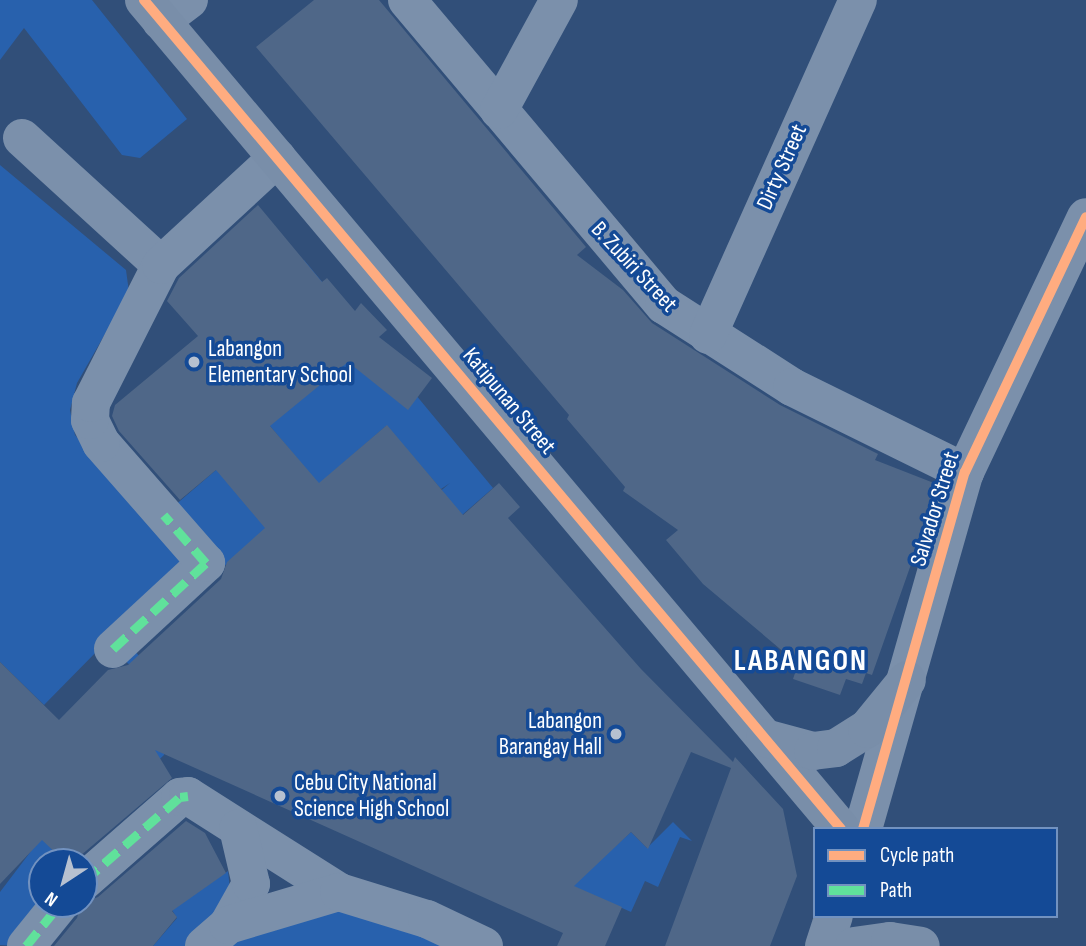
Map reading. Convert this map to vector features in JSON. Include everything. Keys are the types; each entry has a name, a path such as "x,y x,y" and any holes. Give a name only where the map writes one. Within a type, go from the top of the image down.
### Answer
{"main road":[{"name":"Katipunan Street","path":"164,7 276,158 839,827"},
{"path":"765,738 813,751 836,748 867,729 907,680"},
{"path":"824,946 833,918"},
{"path":"918,918 941,946"},
{"path":"854,946 890,941 921,946"}],"street":[{"name":"B. Zubiri Street","path":"407,0 630,268 664,305 815,400 965,472"},
{"path":"499,110 559,0"},
{"name":"Dirty Street","path":"708,335 858,0"},
{"path":"22,138 161,265"},
{"path":"113,649 206,564 101,443 90,420 99,382 161,265 276,158"},
{"name":"Salvador Street","path":"864,827 965,472 1086,217"},
{"path":"98,869 180,797 188,796 340,892 427,919 484,946"},
{"path":"216,935 251,884 238,828"},
{"path":"216,935 340,892"},
{"path":"26,946 49,918"}],"shaded area":[{"path":"0,0 92,0 187,119 140,158 122,155 24,28 0,60"},
{"path":"0,165 126,270 129,292 77,383 70,410 75,435 152,525 216,470 311,475 270,426 264,295 304,260 493,488 288,667 598,862 631,832 647,848 673,822 692,841 680,837 658,887 645,881 631,912 514,860 215,682 450,483 441,489 386,426 131,647 186,708 170,724 164,755 65,848 33,848 173,707 106,642 44,705 0,662"},
{"path":"28,855 28,918 34,918 18,946 0,945 0,892"},
{"path":"228,871 231,898 191,946 153,946 177,918 172,910"},
{"path":"339,892 484,946 204,946"}],"building":[{"path":"314,0 379,0 586,247 577,255 623,290 652,323 780,405 878,454 875,460 939,485 872,675 866,673 862,684 846,679 840,695 793,679 798,664 703,584 666,540 678,530 623,491 625,487 567,419 569,415 256,47"},
{"path":"258,205 322,282 327,278 355,311 361,303 387,330 379,337 432,378 408,410 348,362 270,426 319,483 387,425 463,515 499,483 520,507 508,518 641,669 733,762 735,757 783,809 797,876 770,946 665,946 731,768 691,752 648,849 631,832 574,886 622,907 605,946 557,946 563,933 155,750 172,778 90,848 50,848 42,840 34,848 28,848 28,855 0,884 0,662 59,720 108,670 128,665 221,579 227,562 265,528 216,470 180,500 119,431 112,416 115,405 198,336 167,301 179,278"},
{"path":"186,821 205,833 226,873 172,911 177,917 153,946 54,946 77,918 98,918 98,897"}],"marked path":[{"path":"113,649 206,563 164,515"},
{"path":"98,869 180,797 188,796"},
{"path":"26,946 49,918"}],"cycle path":[{"path":"144,0 839,827"},
{"path":"864,827 965,472 1086,217"}],"place":[{"name":"Labangon Elementary School","path":"194,362"},
{"name":"Labangon Barangay Hall","path":"616,734"},
{"name":"Cebu City National Science High School","path":"280,796"}],"district":[{"name":"LABANGON","path":"801,661"}]}
